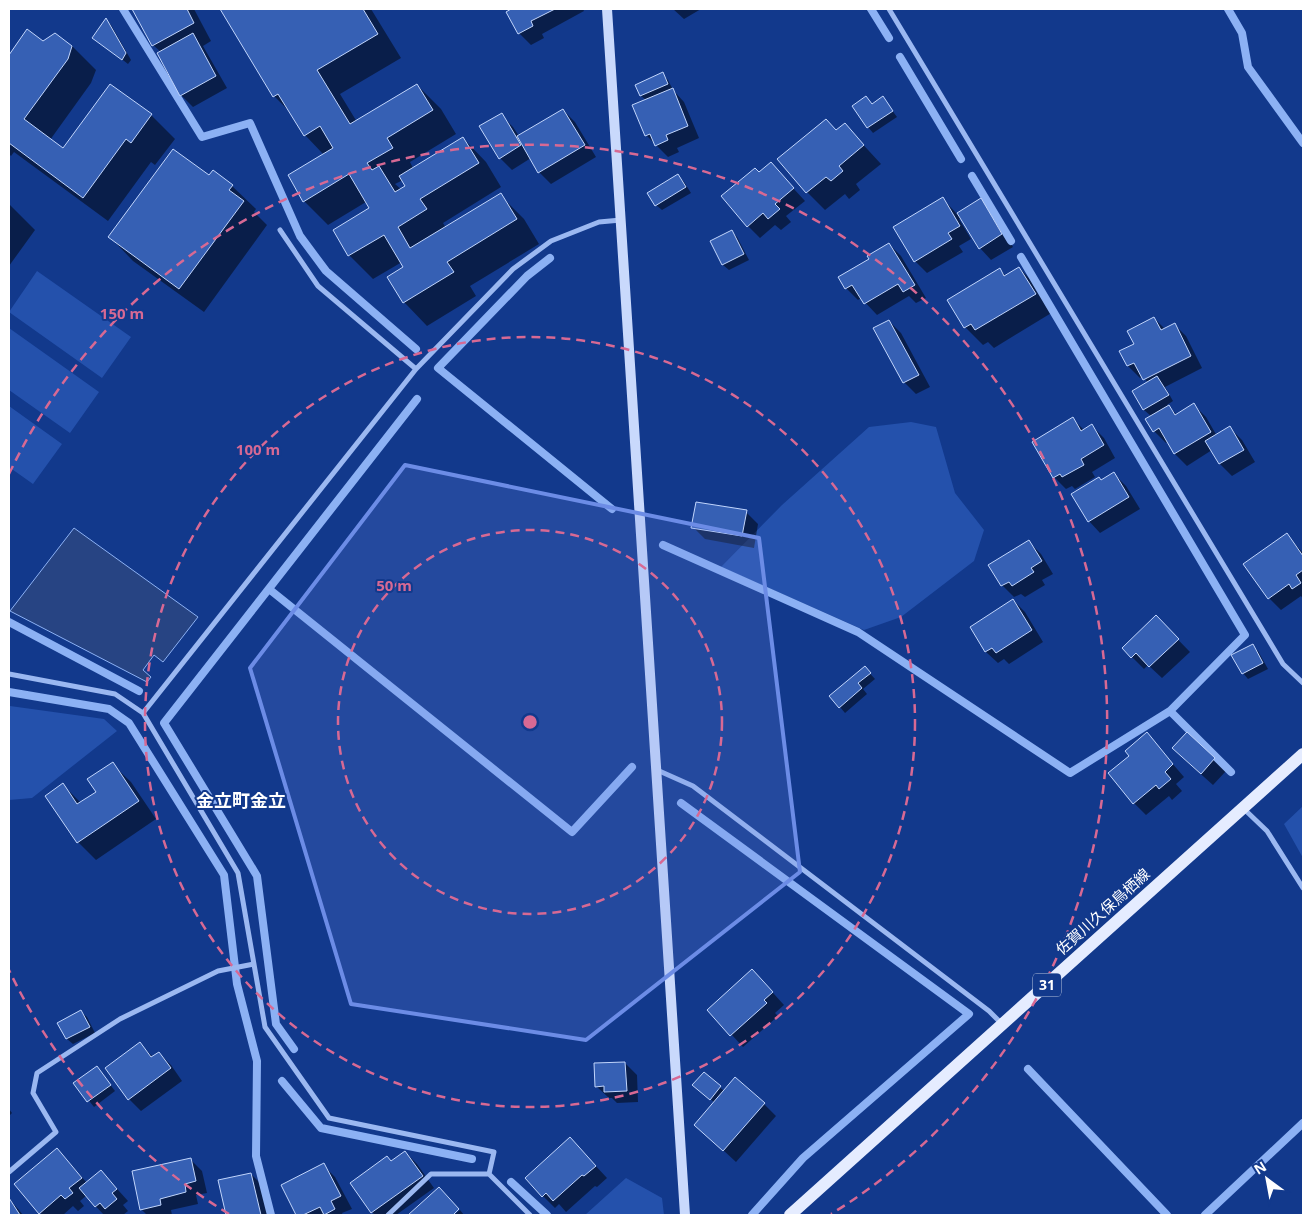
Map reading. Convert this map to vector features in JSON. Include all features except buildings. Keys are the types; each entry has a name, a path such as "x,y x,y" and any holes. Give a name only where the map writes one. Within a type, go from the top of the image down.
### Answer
{"main road":[{"name":"佐賀川久保鳥栖線","path":"790,1215 1303,754"}],"street":[{"path":"607,9 685,1215"},
{"path":"889,9 1283,664 1303,682"},
{"path":"143,713 416,369 513,269 551,241 599,222 621,220"},
{"path":"280,230 318,286 416,369"},
{"path":"9,674 115,694 143,713 238,873 265,1027 329,1118 494,1152 489,1174"},
{"path":"657,770 693,786 981,1005 1002,1024"},
{"path":"1243,808 1267,831 1303,888"},
{"path":"9,1172 56,1132 33,1093 37,1073 120,1019 218,972 254,964"},
{"path":"388,1215 431,1174 489,1174 530,1215"}],"highlighted area":[{"path":"405,465 759,538 800,872 586,1040 351,1004 250,668"}],"shaded area":[{"path":"37,271 131,337 102,378 9,312"},
{"path":"9,328 99,392 70,433 9,390"},
{"path":"9,406 62,444 33,484 9,467"},
{"path":"911,422 936,427 955,493 984,530 974,561 901,617 864,630 721,567 782,505 869,427"},
{"path":"74,528 198,617 163,662 154,655 143,670 151,677 147,682 10,611"},
{"path":"10,706 104,719 117,731 32,798 9,800"},
{"path":"1303,806 1303,858 1284,824"},
{"path":"626,1178 662,1198 664,1215 585,1215"}],"waterway":[{"path":"123,9 202,137 250,123 300,236 326,271 416,349"},
{"path":"871,9 889,38"},
{"path":"1228,9 1242,33 1248,67 1303,143"},
{"path":"900,57 961,159"},
{"path":"972,176 1011,241"},
{"path":"1021,257 1245,635 1170,711 1231,772"},
{"path":"550,258 527,276 438,368 612,509"},
{"path":"294,1049 276,1024 257,876 164,723 417,399"},
{"path":"663,545 858,632 1070,773 1170,711"},
{"path":"269,589 572,832 632,767"},
{"path":"9,622 139,691"},
{"path":"9,692 109,709 129,723 224,875 237,984 257,1061 256,1156 271,1215"},
{"path":"681,803 969,1014 803,1158 752,1215"},
{"path":"1028,1069 1167,1215"},
{"path":"282,1081 321,1128 472,1159"},
{"path":"1205,1215 1303,1123"},
{"path":"511,1182 547,1215"}],"district":[{"name":"金立町金立","path":"241,801"}]}
